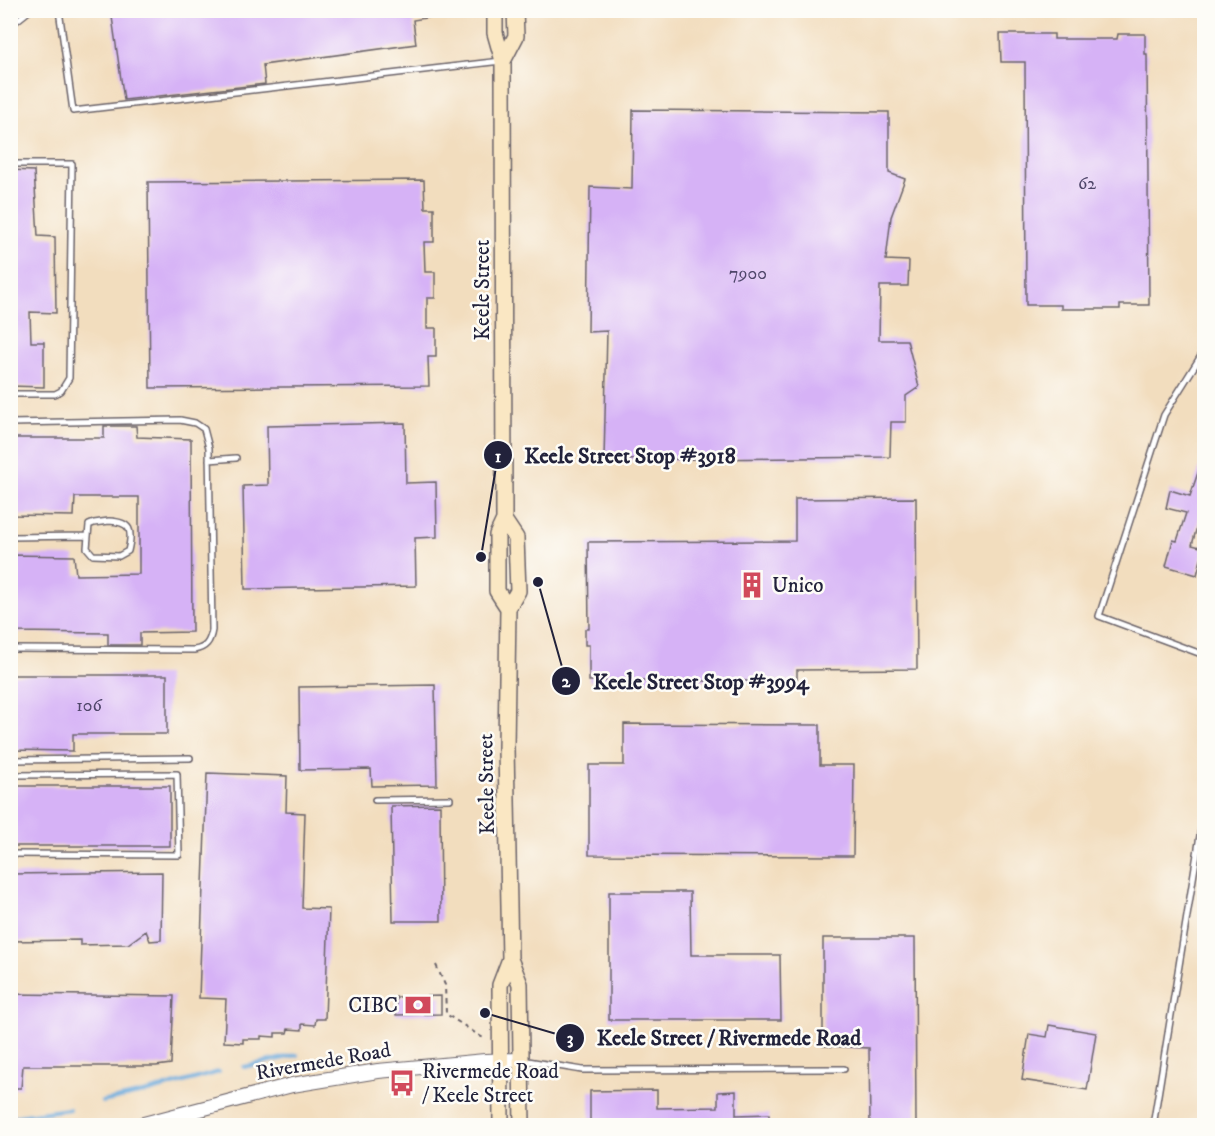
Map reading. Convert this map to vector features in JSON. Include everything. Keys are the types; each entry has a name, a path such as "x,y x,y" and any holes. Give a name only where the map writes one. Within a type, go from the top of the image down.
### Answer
{"main road":[{"name":"Keele Street","path":"495,10 495,33 503,61 504,519 497,535 497,591 508,608 506,748 510,959 520,984 522,1125"},
{"name":"Keele Street","path":"503,61 516,36 515,10"},
{"name":"Keele Street","path":"501,1125 500,985 510,959"}],"street":[{"name":"Rivermede Road","path":"136,1125 292,1085 378,1071 521,1060"}],"lane":[{"path":"10,26 30,10"},
{"path":"58,10 73,111 503,61"},
{"path":"10,164 72,164 69,378 61,391 55,394 10,394"},
{"path":"1204,351 1164,415 1099,616 1204,655"},
{"path":"10,423 180,420 195,423 204,429 207,436 209,460 212,630 208,644 202,649 194,650 10,649"},
{"path":"209,460 236,459"},
{"path":"120,522 130,529 130,542 124,555 93,555 87,548 87,536 89,525 94,523 120,522"},
{"path":"10,537 87,536"},
{"path":"1204,716 1202,728 1204,740"},
{"path":"10,760 190,758"},
{"path":"10,775 177,774 179,855 10,854"},
{"path":"375,800 450,799"},
{"path":"1153,1125 1204,811"},
{"path":"521,1060 582,1070 843,1069"}],"path":[{"path":"436,965 445,985 446,1014 483,1038"}],"building":[{"path":"111,10 437,10 437,16 413,20 416,44 263,65 265,84 124,100"},
{"path":"1000,34 1054,34 1054,39 1117,39 1118,34 1145,34 1149,305 1120,305 1120,309 1061,309 1061,305 1026,305 1025,62 1001,62"},
{"path":"633,110 889,112 889,173 905,179 891,217 886,260 909,261 908,286 880,286 879,340 907,340 919,387 906,396 906,422 891,422 890,457 604,460 607,331 588,332 590,187 632,189"},
{"path":"10,170 34,171 38,236 55,237 56,313 30,312 31,342 44,342 44,387 10,386"},
{"path":"424,180 425,208 434,208 434,242 424,242 425,272 435,272 435,298 427,298 427,328 436,328 436,357 428,357 429,386 150,388 148,182"},
{"path":"405,423 406,483 436,482 437,537 415,538 416,586 245,589 243,486 268,485 267,426"},
{"path":"104,426 136,426 137,437 191,439 192,632 140,633 140,645 108,645 108,633 10,632 10,555 74,556 76,575 139,574 139,497 75,497 74,516 10,515 10,438 104,438"},
{"path":"1203,458 1204,501 1192,545 1204,548 1197,575 1166,566 1173,540 1177,541 1186,513 1166,508 1170,490 1190,496"},
{"name":"Unico","path":"916,498 917,669 797,670 797,681 589,681 589,645 585,645 585,629 589,629 588,542 795,541 795,499"},
{"path":"10,675 167,675 167,734 73,734 73,751 10,750"},
{"path":"435,685 437,785 372,786 371,769 300,770 299,687"},
{"path":"624,724 820,725 820,765 854,765 853,856 589,855 589,765 624,765"},
{"path":"207,773 287,776 286,812 305,813 302,908 329,909 325,1019 316,1019 315,1025 302,1024 302,1030 288,1029 287,1033 275,1033 275,1037 261,1036 261,1039 243,1039 243,1043 224,1042 226,999 199,998"},
{"path":"10,786 170,786 170,846 10,846"},
{"path":"440,805 441,921 393,921 391,806"},
{"path":"162,872 161,940 150,941 146,931 128,944 80,945 80,940 10,941 10,874"},
{"path":"609,892 690,892 691,955 780,955 781,1020 609,1020"},
{"path":"823,938 915,938 916,1125 870,1125 869,1048 823,1046"},
{"path":"10,994 174,996 171,1064 23,1066 21,1088 10,1088"},
{"name":"CIBC","path":"441,996 441,1014 396,1015 396,997"},
{"path":"1049,1025 1096,1033 1087,1090 1022,1080 1029,1034 1047,1037"},
{"path":"657,1090 657,1108 718,1107 718,1092 736,1091 736,1115 769,1114 769,1125 590,1125 590,1091"}],"waterway":[{"path":"244,1067 297,1055"},
{"path":"102,1102 219,1072"},
{"path":"10,1117 69,1109"}],"place":[{"name":"Keele Street Stop #3918","path":"481,557"},
{"name":"Keele Street Stop #3994","path":"538,582"},
{"name":"Unico","path":"752,585"},
{"name":"CIBC","path":"418,1005"},
{"name":"Keele Street / Rivermede Road","path":"485,1013"},
{"name":"Rivermede Road / Keele Street","path":"402,1083"}]}
